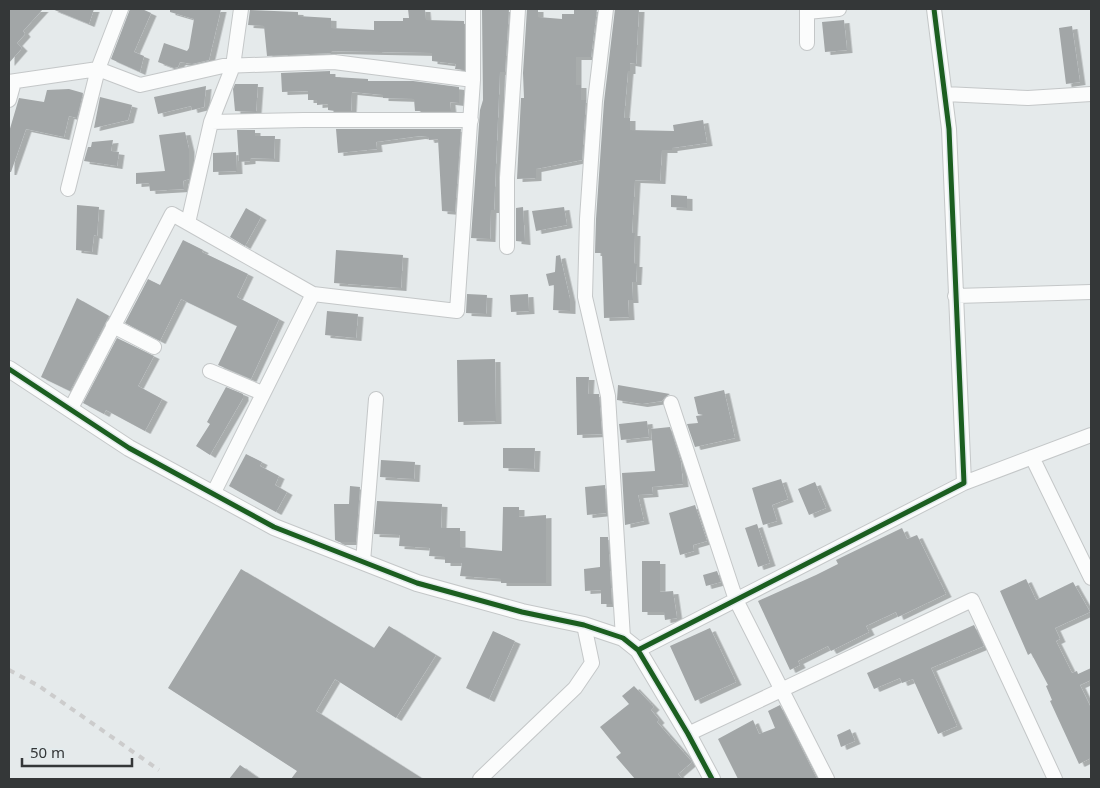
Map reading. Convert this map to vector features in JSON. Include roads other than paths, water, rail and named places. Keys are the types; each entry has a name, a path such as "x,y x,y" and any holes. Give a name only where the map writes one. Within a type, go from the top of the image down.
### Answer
{"street":[{"path":"68,189 98,69 121,9"},
{"path":"188,223 211,122 233,66 241,9"},
{"path":"70,410 172,214 313,294 457,311 466,166 471,120 473,9"},
{"path":"507,247 508,178 518,9"},
{"path":"606,9 594,101 587,219 585,297 608,396 623,638"},
{"path":"807,43 807,10 839,9"},
{"path":"934,9 949,128 964,483"},
{"path":"9,100 11,82 98,69 140,85 223,66 334,62 472,80"},
{"path":"945,94 1028,98 1091,94"},
{"path":"211,122 471,120"},
{"path":"955,296 1091,292"},
{"path":"213,494 313,294"},
{"path":"114,326 154,347"},
{"path":"9,369 129,448 274,527 416,583 522,612 584,626 623,638 638,650 688,734 712,779"},
{"path":"210,371 262,393"},
{"path":"363,562 376,399"},
{"path":"671,403 736,600 827,779"},
{"path":"638,650 964,483 1091,435"},
{"path":"1032,457 1091,578"},
{"path":"688,734 972,600 1055,779"},
{"path":"480,779 575,688 592,663 584,626"}],"railway":[{"path":"9,670 39,686 159,770"}]}
